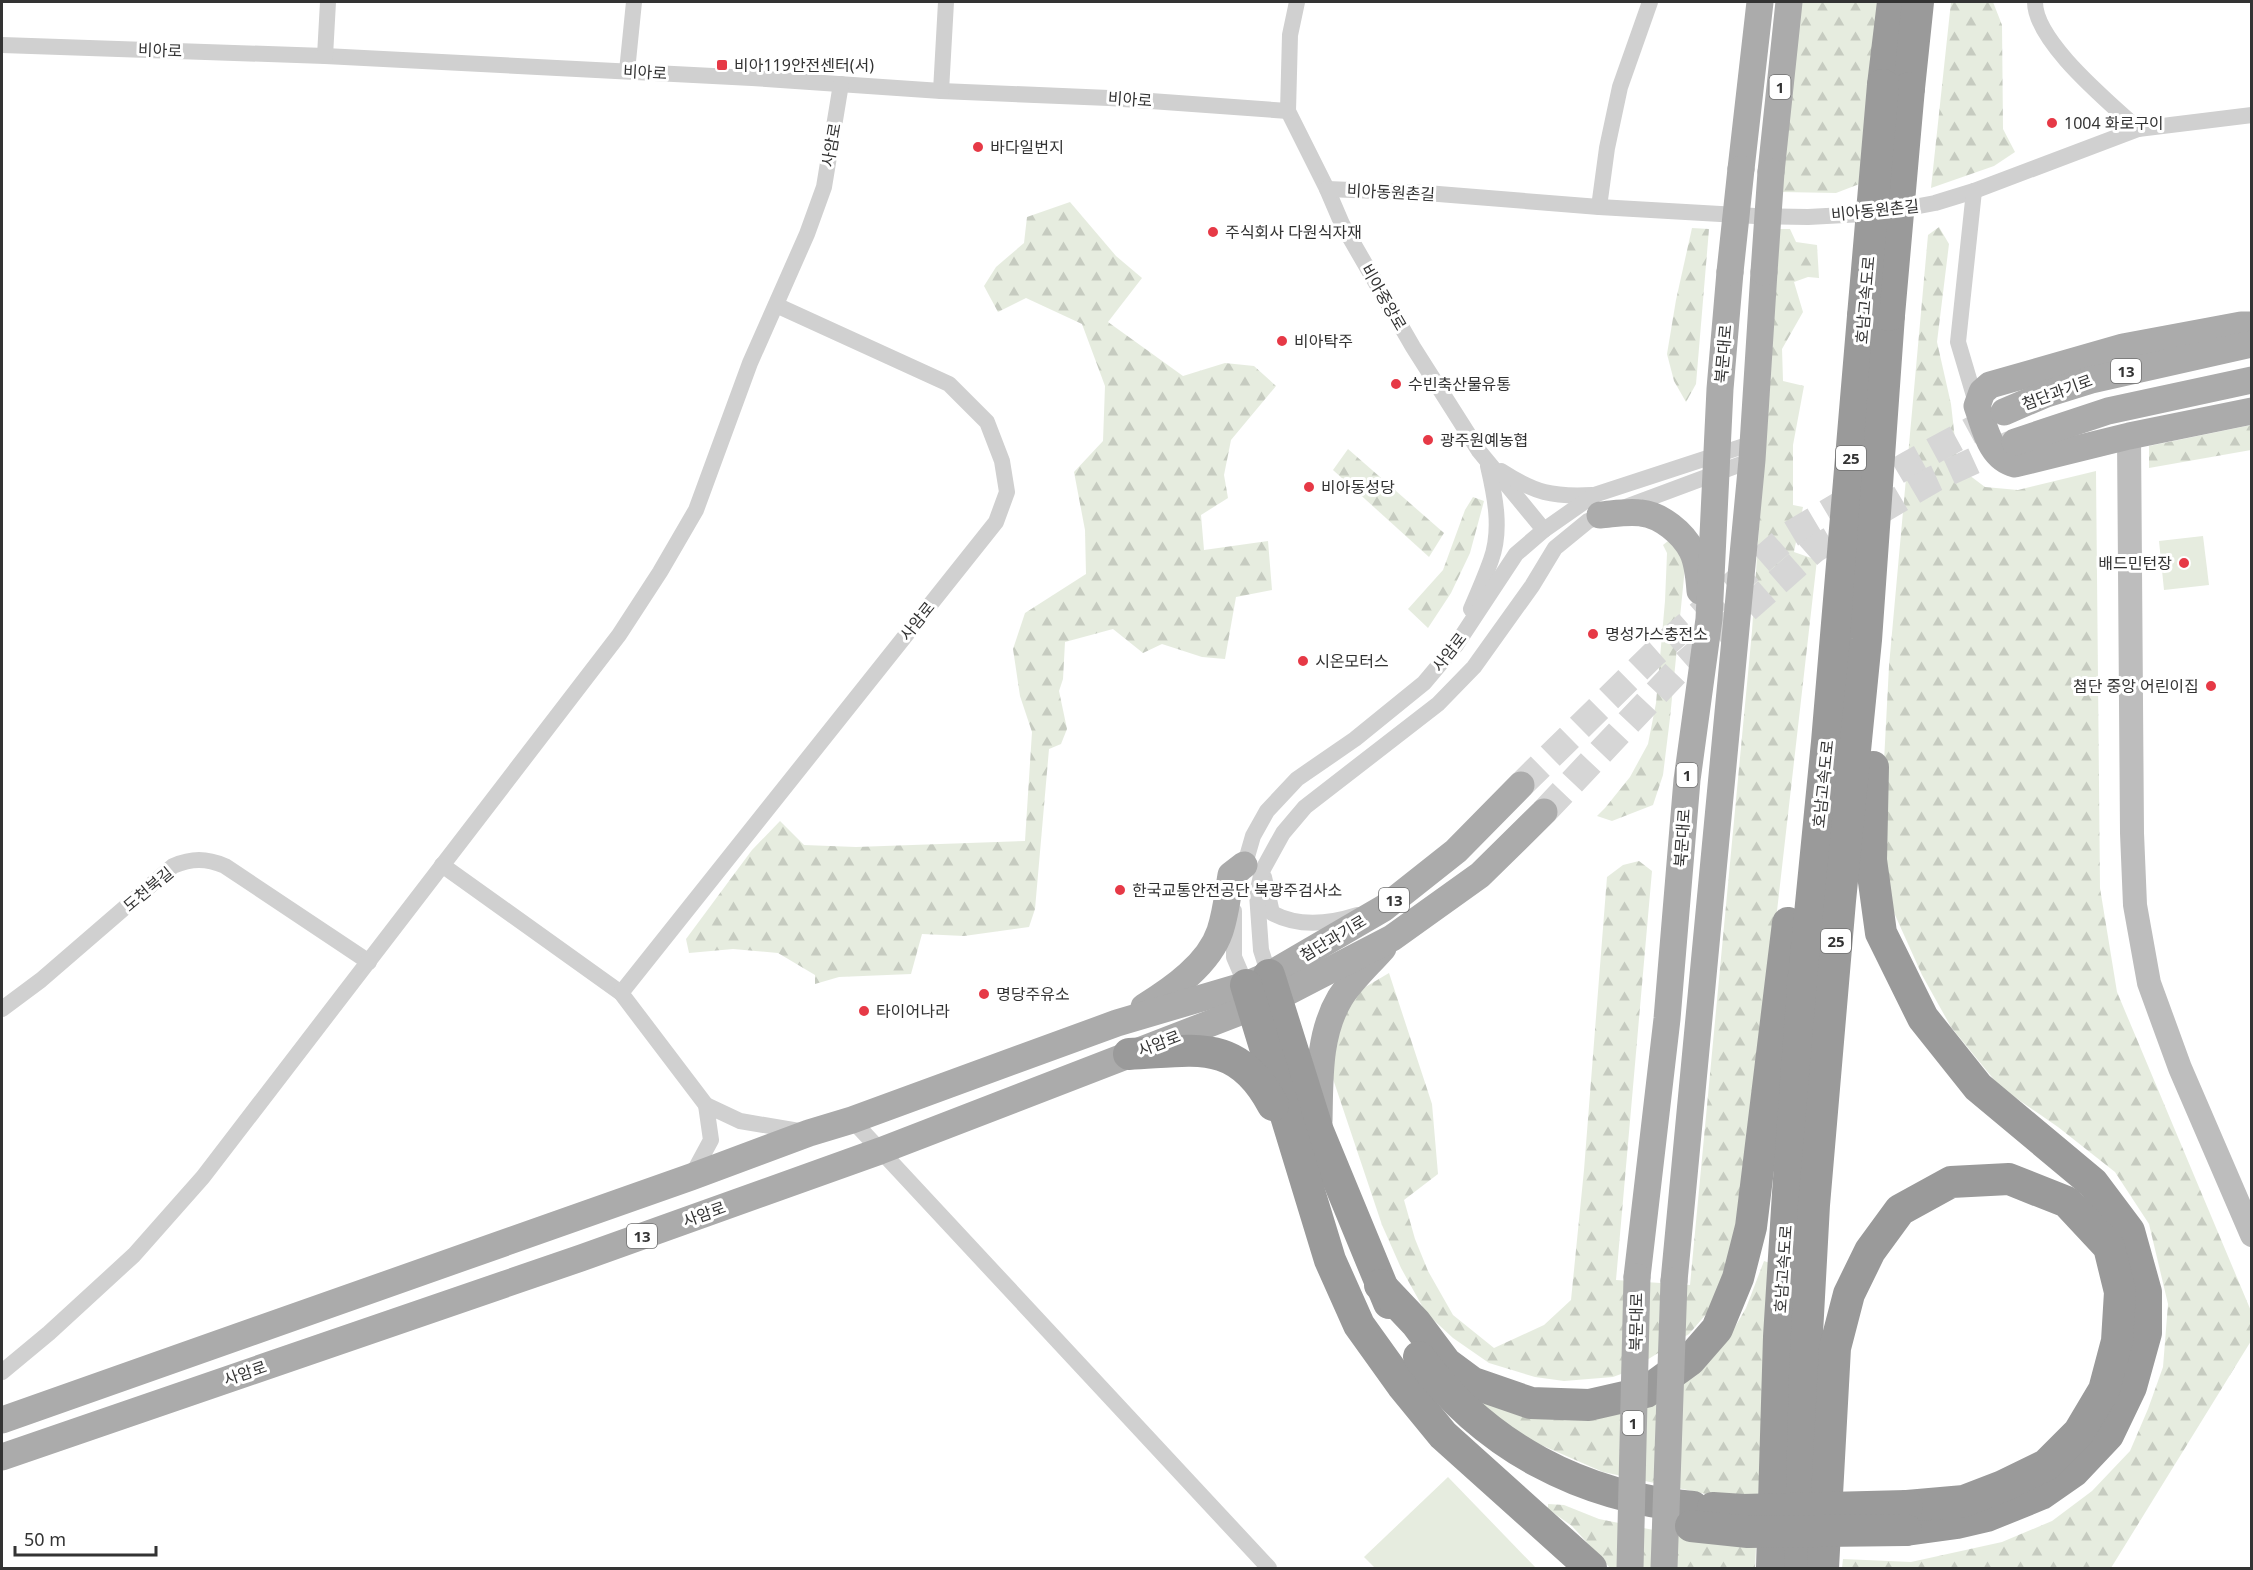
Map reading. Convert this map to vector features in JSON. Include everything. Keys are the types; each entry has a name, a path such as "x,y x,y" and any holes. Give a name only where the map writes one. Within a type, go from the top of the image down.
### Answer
{"highway":[{"name":"호남고속도로","path":"1772,1569 1779,1337 1803,985 1827,742 1876,316 1896,86 1893,2"},
{"name":"호남고속도로","path":"1896,86 1918,2"},
{"name":"호남고속도로","path":"1800,1569 1805,1370 1814,1205 1840,901 1866,640 1876,316"},
{"path":"1401,1385 1499,1461 1577,1502 1608,1512 1692,1516 1747,1510 1906,1518 1957,1523 1987,1516 2042,1494 2074,1471 2108,1435 2131,1387 2146,1333 2146,1292 2129,1231 2093,1183 1978,1088 1923,1018 1881,933 1871,860 1871,791 1877,708 1866,640"},
{"path":"1380,1285 1416,1323 1446,1363 1473,1383 1531,1403 1589,1405 1646,1392 1690,1360 1717,1329 1738,1278 1751,1227 1804,792 1827,742"},
{"path":"1261,992 1305,1135 1330,1260 1359,1325 1401,1385 1443,1435 1591,1569"},
{"path":"1129,1054 1213,1052 1239,1063 1262,1083 1305,1135 1403,1335 1437,1381 1480,1423 1528,1456 1573,1480 1611,1492 1666,1504 1692,1516"},
{"path":"1823,1569 1834,1348 1849,1294 1870,1251 1900,1210 1951,1182 2008,1179 2067,1202 2109,1246 2120,1292 2117,1341 2104,1390 2079,1432 2046,1465 2003,1486 1964,1501 1906,1518"}],"main road":[{"name":"북문대로","path":"1630,1569 1637,1277 1667,1019 1687,780 1709,619 1716,464 1730,272 1760,2"},
{"name":"북문대로","path":"1664,1569 1674,1281 1752,452 1771,171 1789,2"},
{"path":"2252,325 2241,325 2123,347 1990,385 1982,392 1977,406 1995,453 2015,464 2128,436 2252,411"},
{"name":"첨단과기로","path":"2004,412 2046,394 2091,380 2252,344"},
{"name":"첨단과기로","path":"2015,442 2108,411 2252,380"},
{"path":"1597,505 1643,513 1664,521 1680,534 1691,550 1698,571 1700,594 1709,619"},
{"name":"첨단과기로","path":"1261,992 1384,908 1456,851 1521,785"},
{"name":"13","path":"1392,938 1480,875 1544,812"},
{"path":"1117,1023 1167,991 1202,960 1220,931 1232,875 1253,868"},
{"path":"1305,1135 1327,1024 1341,997 1392,938"},
{"name":"사암로","path":"2,1457 571,1261 880,1150 1129,1054 1261,992 1392,938"},
{"name":"사암로","path":"2,1420 691,1177 809,1132 852,1120 1117,1023 1261,992"}],"street":[{"path":"325,56 328,2"},
{"path":"627,71 634,2"},
{"path":"941,91 946,2"},
{"name":"비아중앙로","path":"1297,2 1290,35 1288,111 1342,224 1413,346 1488,462 1544,530"},
{"path":"1599,207 1607,148 1620,87 1650,2"},
{"path":"2035,2 2037,18 2064,57 2086,82 2138,129"},
{"name":"비아로","path":"2,45 325,56 627,71 941,91 1109,98 1288,111"},
{"name":"사암로","path":"2,1372 50,1333 134,1256 203,1177 619,635 660,572 696,510 750,363 807,234 824,187 841,84"},
{"name":"비아동원촌길","path":"1327,189 1426,193 1599,207 1755,216 1808,217 1882,213 1935,203 1974,191 2138,129 2252,115"},
{"path":"1974,191 1958,342 1977,406"},
{"name":"사암로","path":"621,993 996,522 1007,492 1002,461 987,422 949,384 776,305"},
{"path":"2128,436 2132,833 2135,905 2149,983 2180,1068 2252,1234"},
{"name":"사암로","path":"1261,992 1261,950 1253,868 1253,836 1267,811 1297,779 1355,739 1424,683 1456,645 1516,554 1544,530 1597,505 1752,452"},
{"path":"1488,462 1530,489 1597,505"},
{"path":"1456,645 1492,558 1496,504 1488,462"},
{"name":"사암로","path":"1261,992 1234,957 1233,917 1253,868 1305,807 1438,704 1474,667 1532,586 1555,548 1588,521 1597,505"},
{"name":"도천북길","path":"2,1009 41,980 173,866 199,859 225,866 369,962"},
{"name":"사암로","path":"442,865 621,993 706,1105 740,1121 809,1132"},
{"path":"1253,868 1272,913 1284,920 1299,923 1345,919 1384,908"},
{"name":"사암로","path":"691,1177 711,1140 706,1105"},
{"path":"852,1120 1269,1569"}],"green space":[{"path":"1801,2 1881,2 1862,183 1836,193 1782,192"},
{"path":"1951,2 1993,2 2002,25 2003,129 2015,152 1994,166 1931,188"},
{"path":"1070,202 1116,256 1142,278 1108,322 1183,376 1225,363 1254,366 1276,386 1231,440 1224,475 1228,498 1201,515 1204,550 1268,541 1272,590 1236,597 1225,659 1202,657 1162,644 1143,653 1113,629 1065,642 1063,679 1059,691 1067,729 1061,744 1049,749 1035,909 1029,927 964,936 922,934 911,974 839,977 815,984 815,975 778,953 733,949 689,953 686,939 752,850 780,821 804,845 856,847 1025,841 1032,732 1020,696 1013,649 1025,613 1086,574 1085,530 1074,472 1103,441 1105,386 1082,324 1026,298 998,312 984,286 996,267 1024,243 1027,217"},
{"path":"1939,227 1949,244 1937,342 1951,404 1957,457 1965,472 1985,487 2018,490 2096,471 2100,888 2117,992 2251,1311 2251,1341 2111,1568 1842,1568 1843,1559 1911,1562 2002,1542 2052,1521 2092,1491 2130,1451 2148,1409 2163,1367 2168,1304 2149,1224 2115,1172 2058,1127 2000,1087 1951,1027 1922,975 1891,906 1881,819 1889,666 1928,235"},
{"path":"1692,228 1709,229 1696,384 1686,402 1674,381 1667,354"},
{"path":"1779,229 1790,229 1796,242 1817,245 1819,278 1808,277 1794,282 1803,312 1782,349 1783,381 1804,386 1793,445 1793,505 1803,507 1794,552 1817,560 1738,1234 1724,1283 1708,1312 1689,1334 1629,1371 1613,1377 1564,1381 1535,1377 1489,1363 1453,1338 1426,1313 1401,1268 1382,1225 1329,1067 1350,996 1389,973 1432,1104 1438,1174 1404,1200 1415,1239 1428,1271 1453,1315 1494,1348 1544,1325 1571,1300 1584,1170 1607,877 1623,865 1639,861 1652,871 1616,1280 1690,1285 1752,631"},
{"path":"2251,425 2251,450 2149,468 2149,446"},
{"path":"1348,449 1444,533 1429,557 1333,470"},
{"path":"1473,497 1484,501 1470,553 1451,593 1428,628 1408,609 1443,570 1465,510"},
{"name":"배드민턴장","path":"2203,536 2209,585 2164,590 2159,541"},
{"path":"1673,537 1685,567 1663,775 1653,805 1612,821 1597,816 1630,777 1648,744 1656,703 1665,601 1667,553 1663,545"},
{"path":"1764,1261 1770,1263 1755,1568 1610,1568 1572,1526 1548,1509 1548,1504 1564,1505 1599,1519 1703,1540 1706,1494 1603,1472 1523,1437 1475,1399 1561,1412 1727,1341 1746,1308"},
{"path":"1448,1477 1536,1568 1375,1568 1364,1557"}],"tunnel":[{"path":"1521,785 1655,653 1791,534 1909,464 2003,413"},
{"path":"1544,812 1680,668 1815,549 1934,479 2015,442"}],"place":[{"name":"비아119안전센터(서)","path":"722,65"},
{"name":"1004 화로구이","path":"2052,123"},
{"name":"바다일번지","path":"978,147"},
{"name":"주식회사 다원식자재","path":"1213,232"},
{"name":"비아탁주","path":"1282,341"},
{"name":"수빈축산물유통","path":"1396,384"},
{"name":"광주원예농협","path":"1428,440"},
{"name":"비아동성당","path":"1309,487"},
{"name":"배드민턴장","path":"2184,563"},
{"name":"명성가스충전소","path":"1593,634"},
{"name":"시온모터스","path":"1303,661"},
{"name":"첨단 중앙 어린이집","path":"2211,686"},
{"name":"한국교통안전공단 북광주검사소","path":"1120,890"},
{"name":"명당주유소","path":"984,994"},
{"name":"타이어나라","path":"864,1011"}]}
